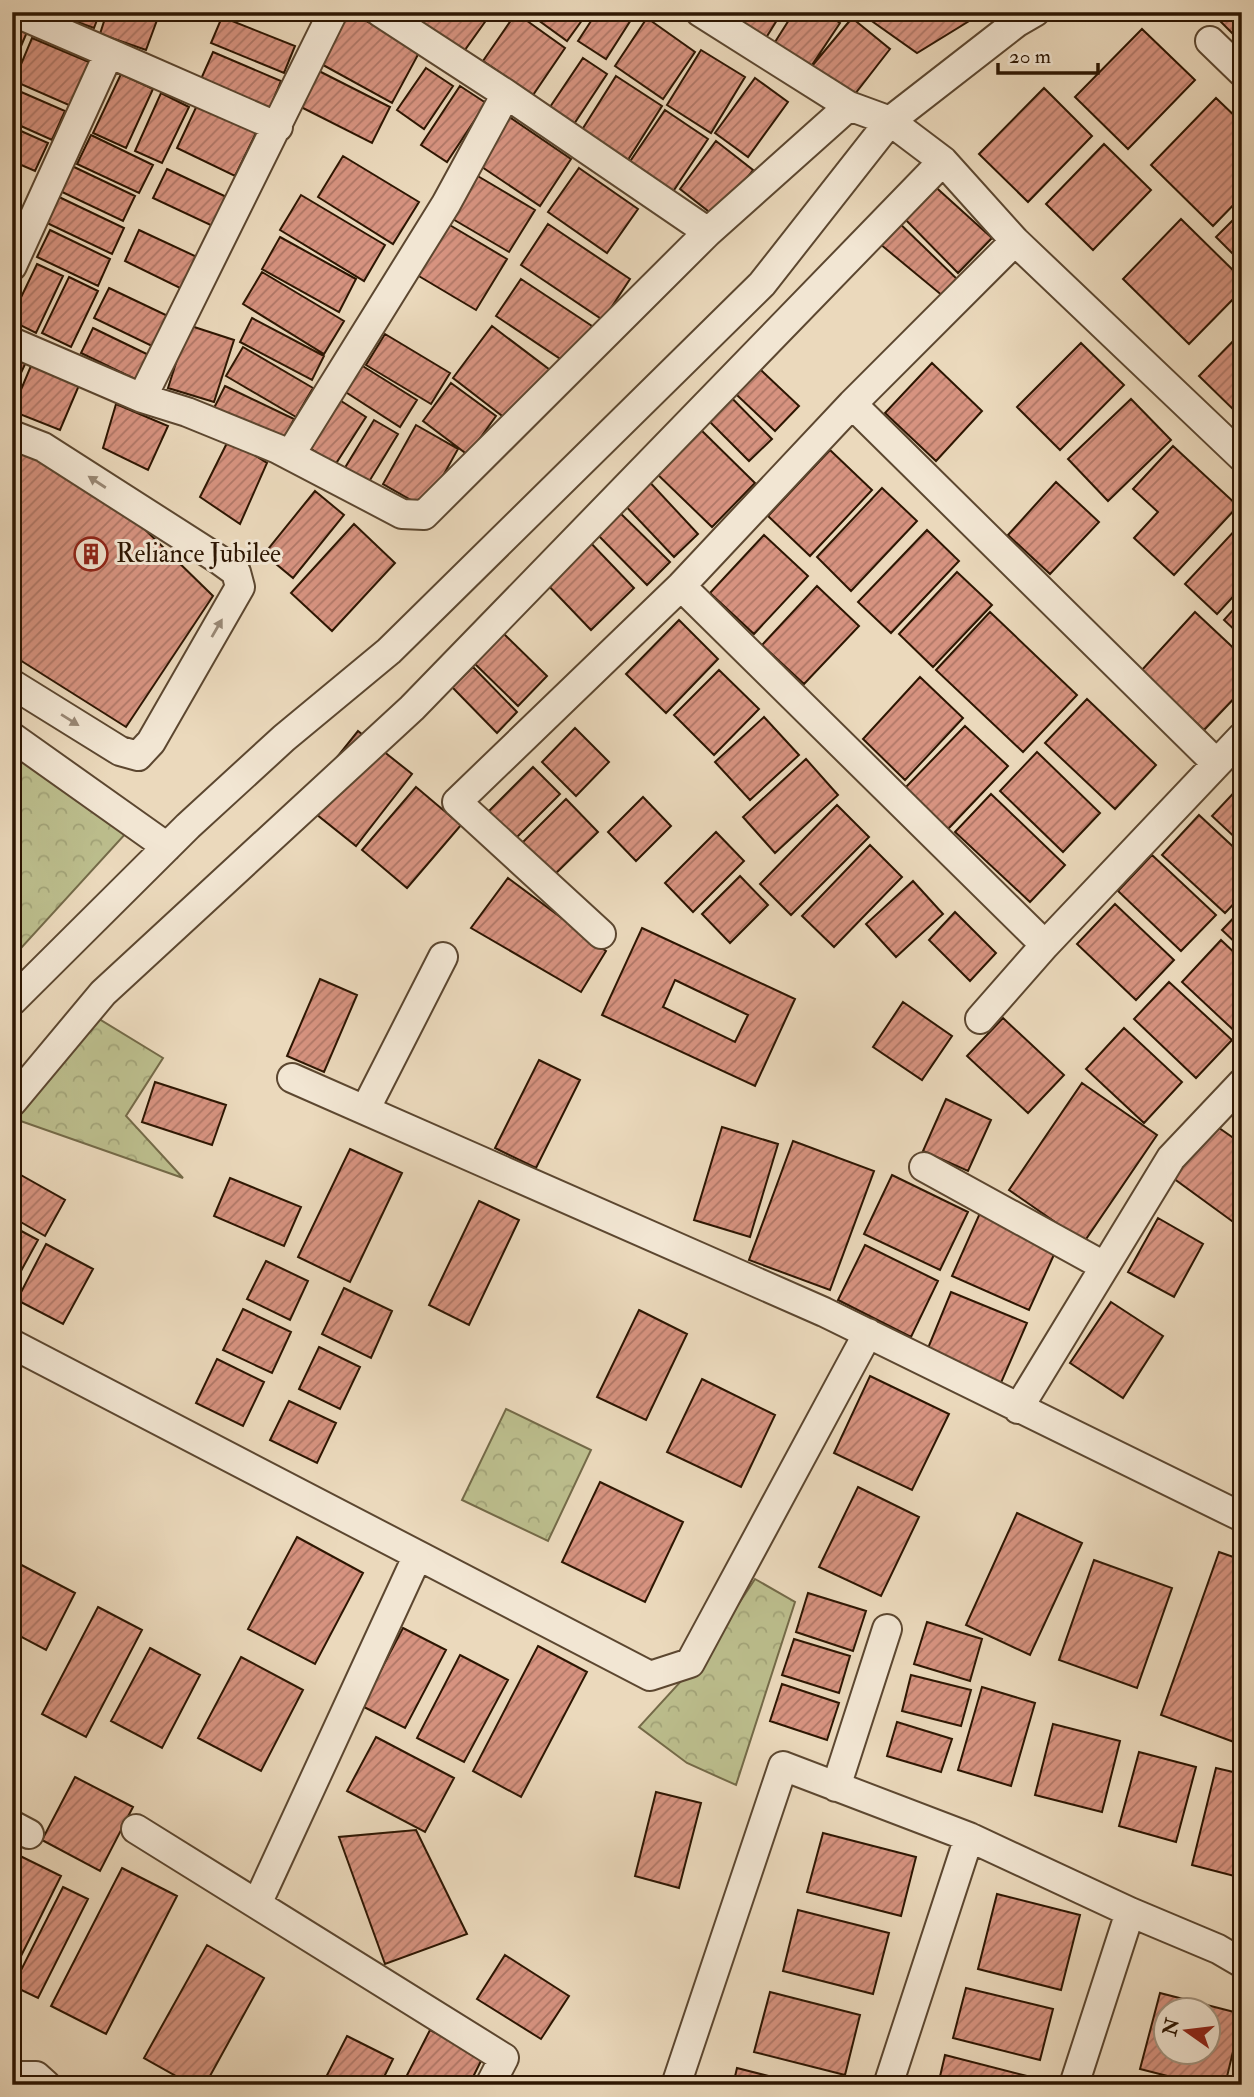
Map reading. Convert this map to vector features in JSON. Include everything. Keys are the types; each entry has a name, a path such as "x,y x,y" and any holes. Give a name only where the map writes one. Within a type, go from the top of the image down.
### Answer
{"street":[{"path":"14,12 278,127"},
{"path":"142,398 333,12"},
{"path":"380,12 708,232"},
{"path":"700,12 849,106 890,121 943,161 1015,241 1242,457"},
{"path":"12,1000 167,847 284,738 389,652 762,284 890,121 1017,16"},
{"path":"1210,41 1242,72"},
{"path":"12,267 109,53"},
{"path":"290,455 446,204 506,94"},
{"path":"12,342 142,398 198,417 290,455 402,514 424,515 708,232 849,106"},
{"path":"12,1102 103,993 412,708 943,161"},
{"path":"601,934 457,802 681,586 852,404 1015,241"},
{"path":"852,404 1216,762"},
{"path":"12,435 43,447 218,559 236,572 240,587 151,743 138,756 120,751 12,684"},
{"path":"681,586 1045,945"},
{"path":"12,737 167,847"},
{"path":"980,1019 1045,945 1242,737"},
{"path":"365,1110 443,957"},
{"path":"292,1078 868,1333 1242,1517"},
{"path":"1018,1409 1171,1158 1242,1083"},
{"path":"924,1167 1104,1266"},
{"path":"12,1344 650,1676 690,1663 868,1333"},
{"path":"257,1904 417,1557"},
{"path":"836,1787 887,1629"},
{"path":"676,2085 783,1766 969,1837 1242,1963"},
{"path":"136,1829 504,2058 490,2085"},
{"path":"888,2085 969,1837"},
{"path":"1074,2085 1130,1912"},
{"path":"12,2076 36,2076 46,2085"}],"green space":[{"path":"12,753 128,831 12,958"},
{"path":"86,1011 163,1058 126,1116 183,1178 12,1118 12,1096"},
{"path":"506,1409 591,1450 548,1541 462,1500"},
{"path":"755,1579 795,1602 736,1785 687,1763 639,1727 705,1655"}],"building":[{"path":"68,12 100,12 94,28 66,18"},
{"path":"107,12 160,12 146,50 100,34"},
{"path":"340,12 350,12 420,51 392,103 314,60"},
{"path":"419,12 492,12 462,54 414,19"},
{"path":"527,12 588,12 567,41"},
{"path":"597,12 636,12 606,59 578,41"},
{"path":"720,12 782,12 764,41"},
{"path":"794,12 824,12 840,23 806,74 770,50"},
{"path":"859,12 975,12 979,15 917,53"},
{"path":"1230,12 1242,12 1242,43 1221,22"},
{"path":"516,13 565,48 533,95 483,61"},
{"path":"222,17 295,46 284,73 211,43"},
{"path":"647,18 695,52 663,99 615,66"},
{"path":"852,18 890,49 851,99 812,66"},
{"path":"12,26 27,32 16,58 12,57"},
{"path":"1142,29 1195,80 1128,149 1075,97"},
{"path":"32,38 89,62 71,106 14,81"},
{"path":"701,50 745,77 711,133 667,105"},
{"path":"213,52 281,81 270,108 201,79"},
{"path":"583,58 607,74 572,127 548,110"},
{"path":"313,68 390,107 372,143 295,104"},
{"path":"426,68 453,86 424,129 397,110"},
{"path":"121,74 153,89 126,148 93,133"},
{"path":"616,76 662,106 626,163 580,133"},
{"path":"755,78 788,102 748,157 715,133"},
{"path":"460,86 486,103 447,162 421,145"},
{"path":"12,88 65,111 52,140 12,122"},
{"path":"1044,88 1092,136 1028,202 979,154"},
{"path":"161,93 189,107 162,163 135,151"},
{"path":"1216,98 1242,123 1242,196 1213,226 1151,165"},
{"path":"199,101 258,129 235,176 177,148"},
{"path":"665,110 708,139 672,193 629,163"},
{"path":"508,116 571,159 540,206 476,163"},
{"path":"12,127 48,143 35,171 12,161"},
{"path":"91,135 153,165 139,193 77,164"},
{"path":"716,141 753,170 717,218 680,189"},
{"path":"1104,144 1151,190 1093,250 1046,204"},
{"path":"343,156 419,202 393,244 318,197"},
{"path":"72,166 135,196 123,221 60,191"},
{"path":"579,168 638,209 607,253 548,212"},
{"path":"167,169 233,200 219,229 153,198"},
{"path":"476,175 535,210 509,252 451,218"},
{"path":"930,182 992,238 958,273 900,214"},
{"path":"301,195 385,245 364,281 280,230"},
{"path":"59,197 124,228 112,254 47,223"},
{"path":"1242,211 1242,263 1216,237"},
{"path":"893,217 959,281 944,297 874,239"},
{"path":"1181,219 1242,279 1242,290 1189,344 1123,279"},
{"path":"448,224 507,259 476,310 417,275"},
{"path":"548,224 630,279 603,320 521,265"},
{"path":"50,230 110,259 98,286 37,257"},
{"path":"139,230 197,257 182,289 125,261"},
{"path":"280,237 356,279 339,312 262,269"},
{"path":"37,264 63,276 36,333 12,321 12,316"},
{"path":"262,272 344,321 324,354 243,304"},
{"path":"69,277 98,291 71,347 42,333"},
{"path":"521,279 592,326 568,364 496,316"},
{"path":"109,288 170,317 156,348 94,318"},
{"path":"252,318 324,356 312,380 240,342"},
{"path":"188,325 234,340 214,402 168,388"},
{"path":"492,326 554,373 514,425 453,378"},
{"path":"93,328 155,358 143,383 81,353"},
{"path":"1242,332 1242,418 1199,376"},
{"path":"385,334 450,373 431,404 366,365"},
{"path":"1081,343 1124,385 1060,450 1017,407"},
{"path":"243,347 313,388 296,417 226,376"},
{"path":"12,354 27,360 12,392"},
{"path":"746,356 799,406 775,431 722,381"},
{"path":"33,361 80,383 60,430 12,411"},
{"path":"932,363 982,411 936,461 885,413"},
{"path":"361,365 417,400 400,427 344,391"},
{"path":"451,383 496,416 468,455 423,421"},
{"path":"719,385 772,439 749,461 696,408"},
{"path":"225,386 294,419 282,444 213,410"},
{"path":"338,399 366,417 335,465 307,446"},
{"path":"1131,399 1171,440 1108,501 1068,459"},
{"path":"116,404 168,426 148,470 103,448"},
{"path":"374,420 398,434 367,485 343,471"},
{"path":"416,425 458,449 425,508 383,484"},
{"path":"697,426 755,483 712,527 654,471"},
{"path":"229,439 267,463 240,524 200,497"},
{"path":"1173,446 1238,506 1174,575 1134,538 1158,512 1133,489"},
{"name":"Reliance Jubilee","path":"12,450 50,464 126,511 213,596 126,727 12,655"},
{"path":"830,450 872,490 810,556 768,516"},
{"path":"644,476 698,534 674,557 619,499"},
{"path":"1056,482 1099,522 1050,574 1008,535"},
{"path":"882,488 917,521 851,591 817,557"},
{"path":"315,491 344,515 293,578 264,554"},
{"path":"614,507 670,562 647,585 592,529"},
{"path":"354,524 395,563 332,631 291,593"},
{"path":"1237,528 1242,532 1242,587 1217,614 1185,584"},
{"path":"927,530 959,561 891,633 858,602"},
{"path":"764,535 808,576 754,634 710,593"},
{"path":"586,538 634,588 591,630 543,580"},
{"path":"957,572 992,605 933,667 899,634"},
{"path":"817,586 859,626 804,684 762,645"},
{"path":"1242,600 1242,637 1224,620"},
{"path":"990,612 1077,695 1023,752 936,670"},
{"path":"1195,612 1242,656 1242,690 1204,730 1141,671"},
{"path":"679,620 718,659 666,713 626,674"},
{"path":"503,633 547,676 518,706 474,663"},
{"path":"473,667 517,712 497,733 452,687"},
{"path":"719,670 759,709 714,755 674,715"},
{"path":"920,677 963,718 905,780 863,739"},
{"path":"1087,699 1156,765 1115,809 1045,743"},
{"path":"764,717 799,755 750,800 715,762"},
{"path":"965,726 1008,766 948,829 905,788"},
{"path":"575,728 609,762 576,796 542,762"},
{"path":"358,731 412,774 356,846 301,802"},
{"path":"1037,752 1100,813 1063,852 1000,791"},
{"path":"806,759 838,795 775,853 743,817"},
{"path":"533,767 560,794 512,842 485,815"},
{"path":"1242,784 1242,844 1212,816"},
{"path":"416,787 461,825 407,888 362,850"},
{"path":"991,794 1065,865 1030,902 955,832"},
{"path":"643,797 671,826 636,861 608,832"},
{"path":"566,799 598,832 549,880 517,848"},
{"path":"837,805 869,837 791,915 760,884"},
{"path":"1199,815 1242,855 1242,895 1225,913 1162,855"},
{"path":"716,832 744,861 693,912 665,883"},
{"path":"870,845 902,877 834,947 802,916"},
{"path":"1152,855 1216,915 1181,951 1118,891"},
{"path":"740,876 768,905 730,943 702,914"},
{"path":"508,878 606,951 581,992 471,928"},
{"path":"913,881 943,914 896,957 866,924"},
{"path":"1115,904 1174,960 1136,1000 1077,944"},
{"path":"1242,909 1242,949 1222,930"},
{"path":"955,912 996,953 970,981 929,940"},
{"path":"642,928 795,999 755,1086 602,1015","holes":["675,980 748,1015 735,1042 663,1007"]},
{"path":"1221,940 1242,960 1242,1038 1182,982"},
{"path":"320,979 357,995 324,1072 287,1056"},
{"path":"1169,982 1232,1040 1196,1078 1134,1019"},
{"path":"903,1002 952,1036 922,1080 873,1047"},
{"path":"1003,1018 1064,1075 1028,1113 967,1056"},
{"path":"1124,1028 1182,1082 1144,1123 1086,1069"},
{"path":"539,1060 580,1080 536,1168 495,1148"},
{"path":"155,1082 226,1105 212,1145 142,1122"},
{"path":"1082,1083 1157,1135 1084,1242 1009,1190"},
{"path":"946,1099 991,1120 968,1171 923,1151"},
{"path":"1212,1123 1242,1144 1242,1217 1236,1224 1173,1178"},
{"path":"722,1127 778,1144 750,1237 694,1220"},
{"path":"793,1141 874,1171 830,1290 749,1260"},
{"path":"350,1149 402,1173 350,1282 298,1257"},
{"path":"12,1170 65,1200 45,1236 12,1217"},
{"path":"892,1175 968,1212 940,1270 864,1234"},
{"path":"230,1178 301,1207 284,1246 214,1216"},
{"path":"479,1201 519,1220 469,1325 429,1305"},
{"path":"980,1213 1057,1248 1029,1310 952,1276"},
{"path":"1158,1218 1203,1244 1174,1297 1128,1272"},
{"path":"12,1226 38,1240 16,1280 12,1277"},
{"path":"46,1244 93,1269 63,1324 17,1300"},
{"path":"865,1245 938,1281 911,1337 838,1300"},
{"path":"266,1261 308,1281 290,1320 247,1299"},
{"path":"344,1288 392,1311 371,1358 322,1334"},
{"path":"951,1292 1027,1323 1000,1385 926,1353"},
{"path":"1111,1302 1163,1336 1123,1398 1070,1363"},
{"path":"243,1309 291,1332 272,1373 223,1350"},
{"path":"639,1310 687,1334 646,1420 597,1397"},
{"path":"319,1347 360,1367 340,1409 299,1389"},
{"path":"217,1359 264,1382 243,1426 196,1403"},
{"path":"870,1376 949,1414 912,1490 834,1453"},
{"path":"702,1379 775,1415 741,1487 667,1452"},
{"path":"289,1401 336,1423 317,1463 270,1440"},
{"path":"600,1482 683,1522 645,1602 562,1562"},
{"path":"858,1487 919,1517 881,1596 819,1567"},
{"path":"1017,1513 1082,1543 1030,1655 966,1625"},
{"path":"297,1537 363,1573 315,1664 248,1629"},
{"path":"1219,1552 1242,1560 1242,1745 1161,1715"},
{"path":"12,1560 75,1593 46,1650 12,1632"},
{"path":"1094,1560 1172,1588 1137,1688 1059,1660"},
{"path":"808,1593 866,1611 853,1651 796,1632"},
{"path":"98,1607 142,1630 86,1737 42,1714"},
{"path":"927,1622 982,1639 970,1681 914,1664"},
{"path":"403,1628 446,1650 405,1728 362,1706"},
{"path":"794,1639 850,1656 839,1693 782,1675"},
{"path":"538,1646 587,1672 521,1797 473,1771"},
{"path":"150,1648 200,1675 162,1748 111,1721"},
{"path":"460,1655 508,1680 464,1762 417,1738"},
{"path":"241,1657 303,1690 261,1771 198,1738"},
{"path":"911,1675 971,1690 961,1726 902,1711"},
{"path":"782,1684 839,1703 827,1740 770,1721"},
{"path":"982,1687 1035,1703 1011,1786 958,1770"},
{"path":"897,1722 952,1739 941,1772 887,1756"},
{"path":"1053,1724 1120,1741 1102,1812 1035,1795"},
{"path":"376,1737 454,1778 425,1832 347,1791"},
{"path":"1139,1752 1196,1767 1176,1842 1119,1826"},
{"path":"1216,1768 1242,1774 1242,1878 1192,1865"},
{"path":"75,1777 133,1807 100,1871 42,1840"},
{"path":"656,1792 701,1803 679,1888 635,1876"},
{"path":"416,1830 467,1934 385,1964 339,1837"},
{"path":"823,1833 916,1857 901,1916 807,1892"},
{"path":"12,1852 61,1876 12,1974"},
{"path":"122,1868 177,1896 106,2034 51,2006"},
{"path":"63,1887 88,1899 38,1998 13,1986"},
{"path":"997,1894 1080,1915 1061,1990 978,1969"},
{"path":"798,1910 889,1933 873,1994 783,1971"},
{"path":"207,1945 264,1978 205,2085 192,2085 144,2058"},
{"path":"505,1955 569,1996 541,2039 477,1999"},
{"path":"966,1988 1053,2009 1040,2060 953,2038"},
{"path":"770,1992 860,2015 845,2075 754,2052"},
{"path":"1222,2009 1242,2014 1225,2085 1203,2085 1140,2069 1152,2023 1152,2066 1222,2066"},
{"path":"430,2030 483,2057 469,2085 402,2085"},
{"path":"347,2036 393,2059 380,2085 322,2085"},
{"path":"945,2055 1031,2077 1029,2085 938,2085"},
{"path":"737,2068 804,2085 733,2085"}],"place":[{"name":"Reliance Jubilee","path":"91,554"}]}
